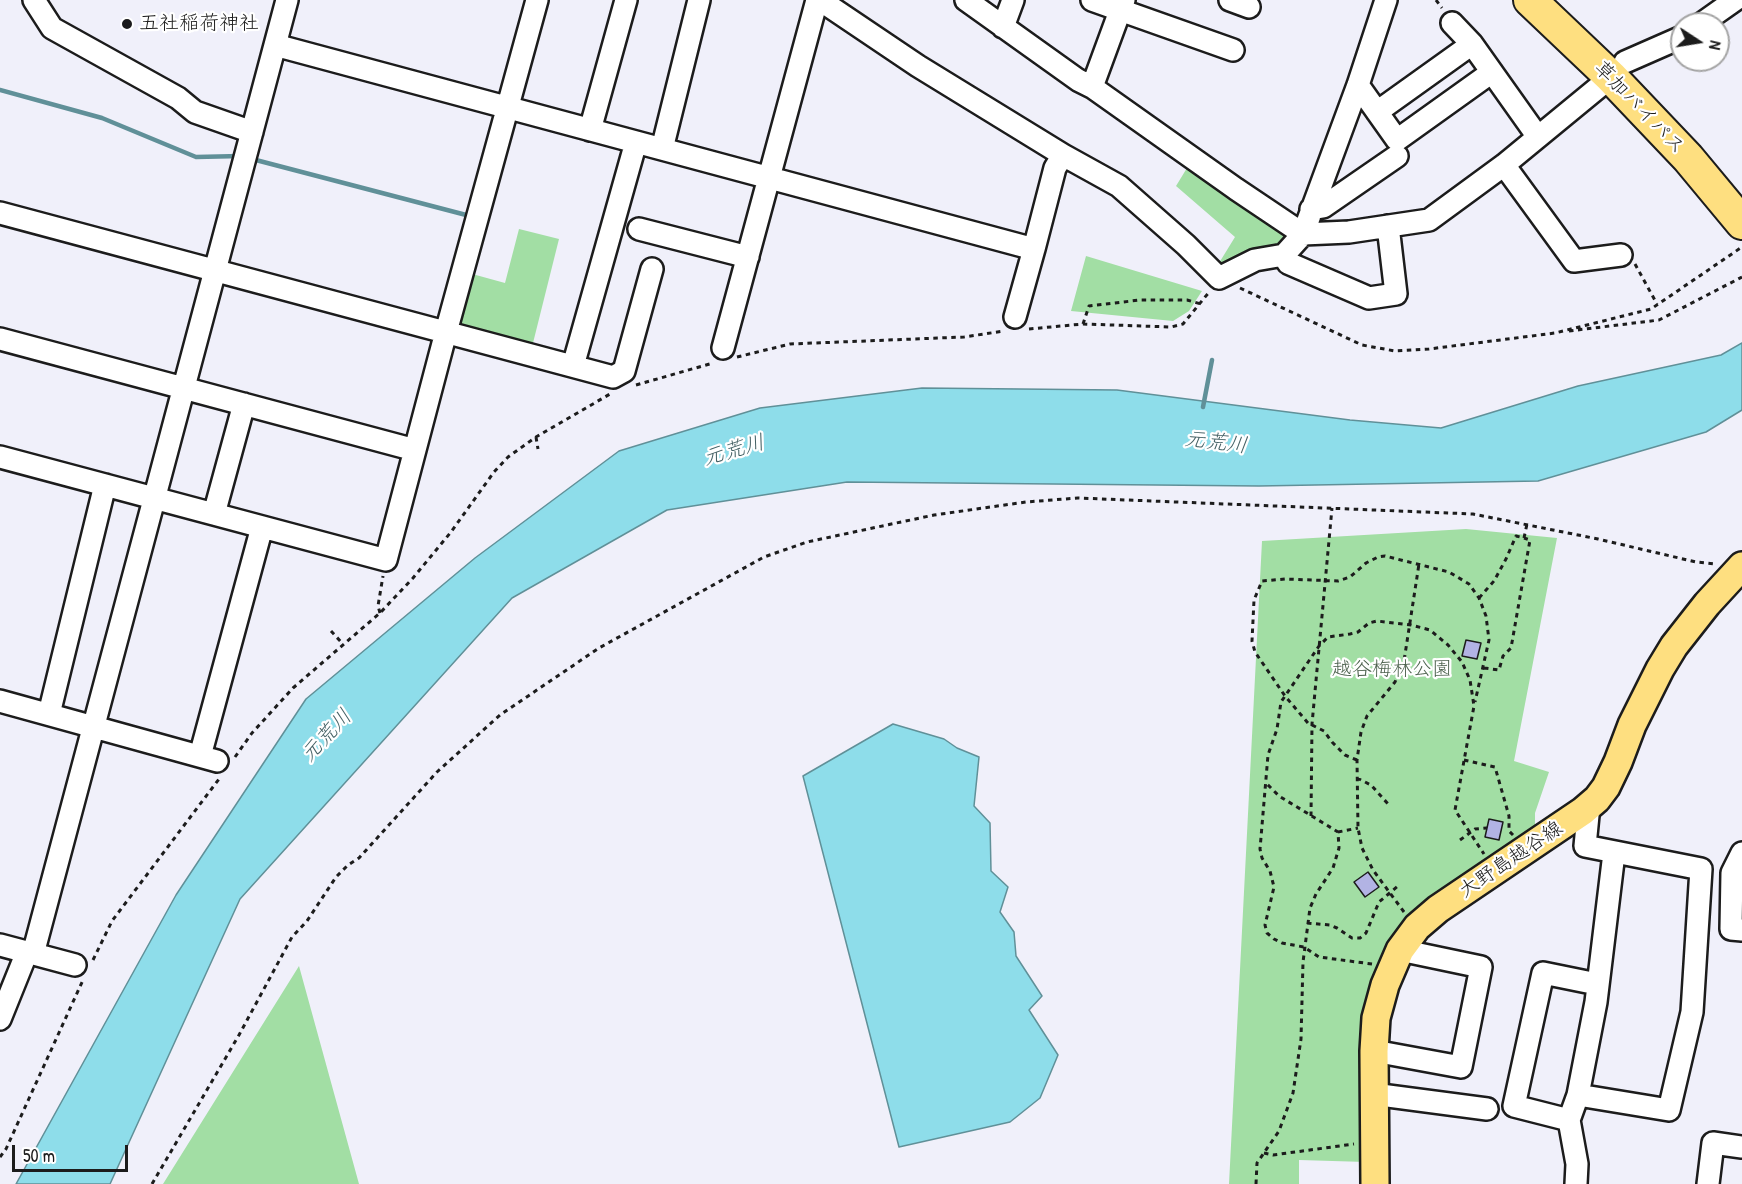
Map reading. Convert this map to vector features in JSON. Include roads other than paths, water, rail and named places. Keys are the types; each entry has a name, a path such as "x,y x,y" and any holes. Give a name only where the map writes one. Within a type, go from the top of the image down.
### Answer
{"highway":[{"name":"草加バイパス","path":"1530,0 1679,119 1742,192"},
{"name":"草加バイパス","path":"1558,0 1618,69 1742,223"}],"main road":[{"name":"大野島越谷線","path":"1375,1184 1374,1051 1376,1018 1385,985 1400,950 1417,927 1438,909 1589,805 1606,787 1632,725 1660,669 1684,633 1737,575"}],"street":[{"path":"34,0 52,28 178,98 248,149"},
{"path":"0,1018 30,953 94,727 287,0"},
{"path":"0,457 386,560 537,0"},
{"path":"590,130 626,0"},
{"path":"662,149 699,0"},
{"path":"726,356 748,257 818,0 918,66 1063,155 1119,186 1186,244 1219,278 1255,260 1284,255 1303,234 1358,85 1386,0"},
{"path":"966,0 1078,80 1092,87 1303,234 1349,232 1429,220 1504,165 1618,69 1670,44"},
{"path":"1003,27 1013,0"},
{"path":"1092,0 1122,5 1233,50"},
{"path":"1718,12 1735,0"},
{"path":"1092,87 1122,5"},
{"path":"1452,23 1472,44 1538,137"},
{"path":"1377,112 1472,44"},
{"path":"275,45 1034,249"},
{"path":"1358,85 1397,140 1492,72"},
{"path":"573,366 636,142"},
{"path":"1016,326 1055,168 1063,155"},
{"path":"1311,209 1323,207 1397,156"},
{"path":"1504,165 1574,261 1621,255"},
{"path":"0,213 614,377 624,371 652,269"},
{"path":"1284,255 1288,263 1369,298 1396,294 1388,226"},
{"path":"639,230 748,257"},
{"path":"0,339 415,450"},
{"path":"213,514 244,404"},
{"path":"48,714 105,485"},
{"path":"0,701 218,763 262,527"},
{"path":"1578,1095 1669,1110 1692,1012 1701,869 1614,854 1585,846 1589,805"},
{"path":"1742,853 1732,873 1731,929 1742,930"},
{"path":"1576,1184 1577,1164 1569,1120 1578,1095 1596,1002 1614,854"},
{"path":"0,945 84,968"},
{"path":"1374,1051 1461,1067 1481,967 1400,950"},
{"path":"1569,1120 1514,1106 1543,973 1597,984"},
{"path":"1374,1094 1487,1109"},
{"path":"1708,1184 1713,1143 1742,1147"}],"water":[{"name":"元荒川","path":"1742,343 1742,410 1706,432 1538,481 1259,486 847,482 667,510 512,598 240,899 110,1184 16,1184 176,895 306,699 475,558 619,451 760,408 922,388 1117,390 1350,420 1441,428 1578,386 1721,355"},
{"path":"893,724 944,739 957,748 979,757 974,806 990,823 991,871 1008,887 1000,912 1014,932 1016,956 1042,996 1029,1010 1058,1055 1040,1098 1010,1122 899,1147 803,776"}],"waterway":[{"path":"0,90 102,118 196,157 241,156"},
{"path":"252,159 470,216"},
{"path":"1203,407 1212,360"}],"place":[{"name":"五社稲荷神社","path":"127,24"}],"park label":[{"name":"越谷梅林公園","path":"1392,670"}]}
